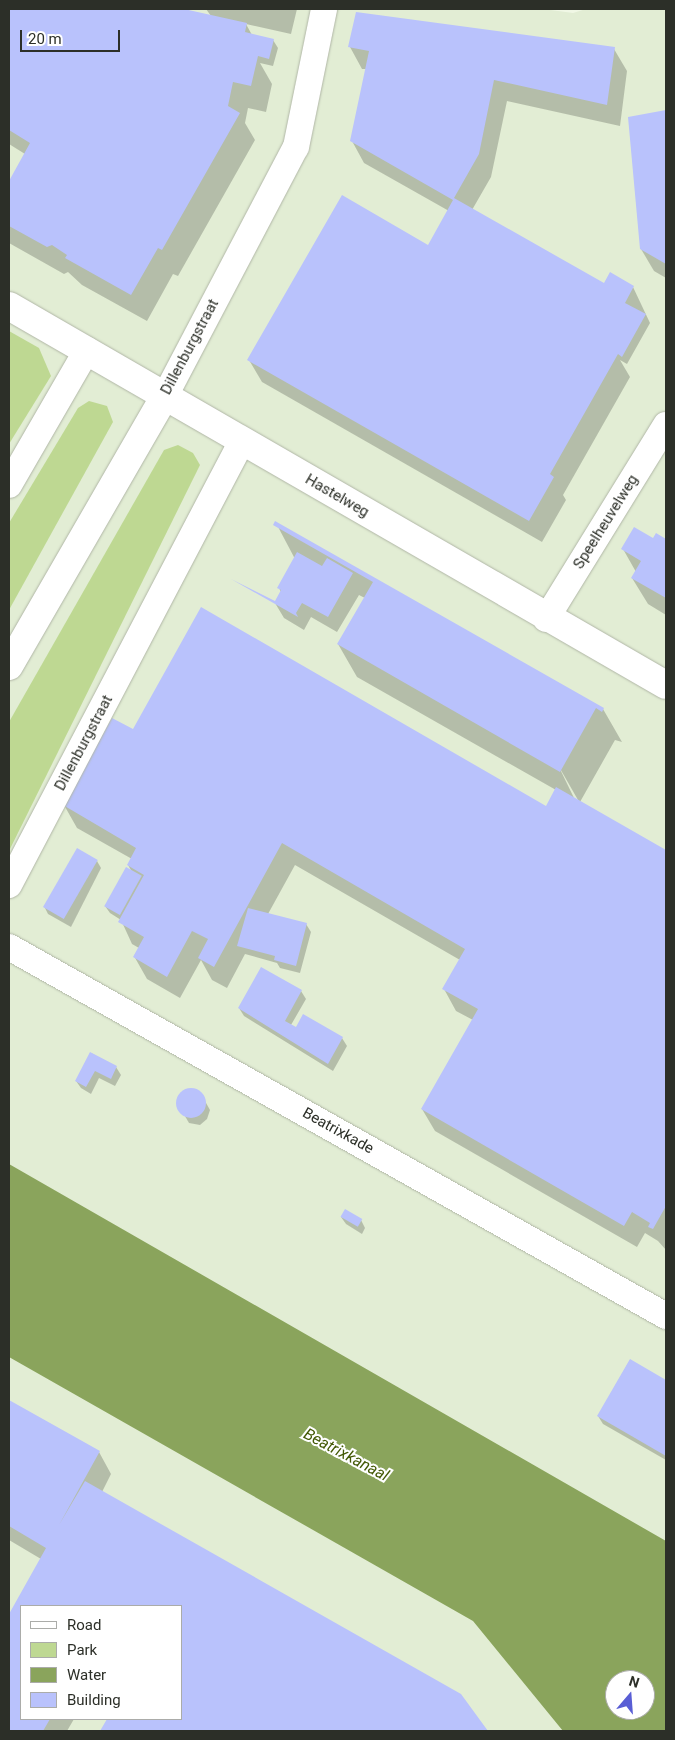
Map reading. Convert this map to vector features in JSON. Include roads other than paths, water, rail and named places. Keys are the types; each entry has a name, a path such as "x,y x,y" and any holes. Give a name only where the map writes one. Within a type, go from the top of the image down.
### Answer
{"street":[{"name":"Dillenburgstraat","path":"9,666 165,396 296,146 324,9"},
{"name":"Hastelweg","path":"9,306 546,619 666,685"},
{"path":"9,485 87,350"},
{"name":"Speelheuvelweg","path":"546,619 666,425"},
{"name":"Dillenburgstraat","path":"9,885 242,441"},
{"name":"Beatrixkade","path":"9,947 666,1316"}],"water":[{"name":"Beatrixkanaal","path":"9,1164 666,1541 666,1731 563,1731 473,1621 9,1357"}]}
